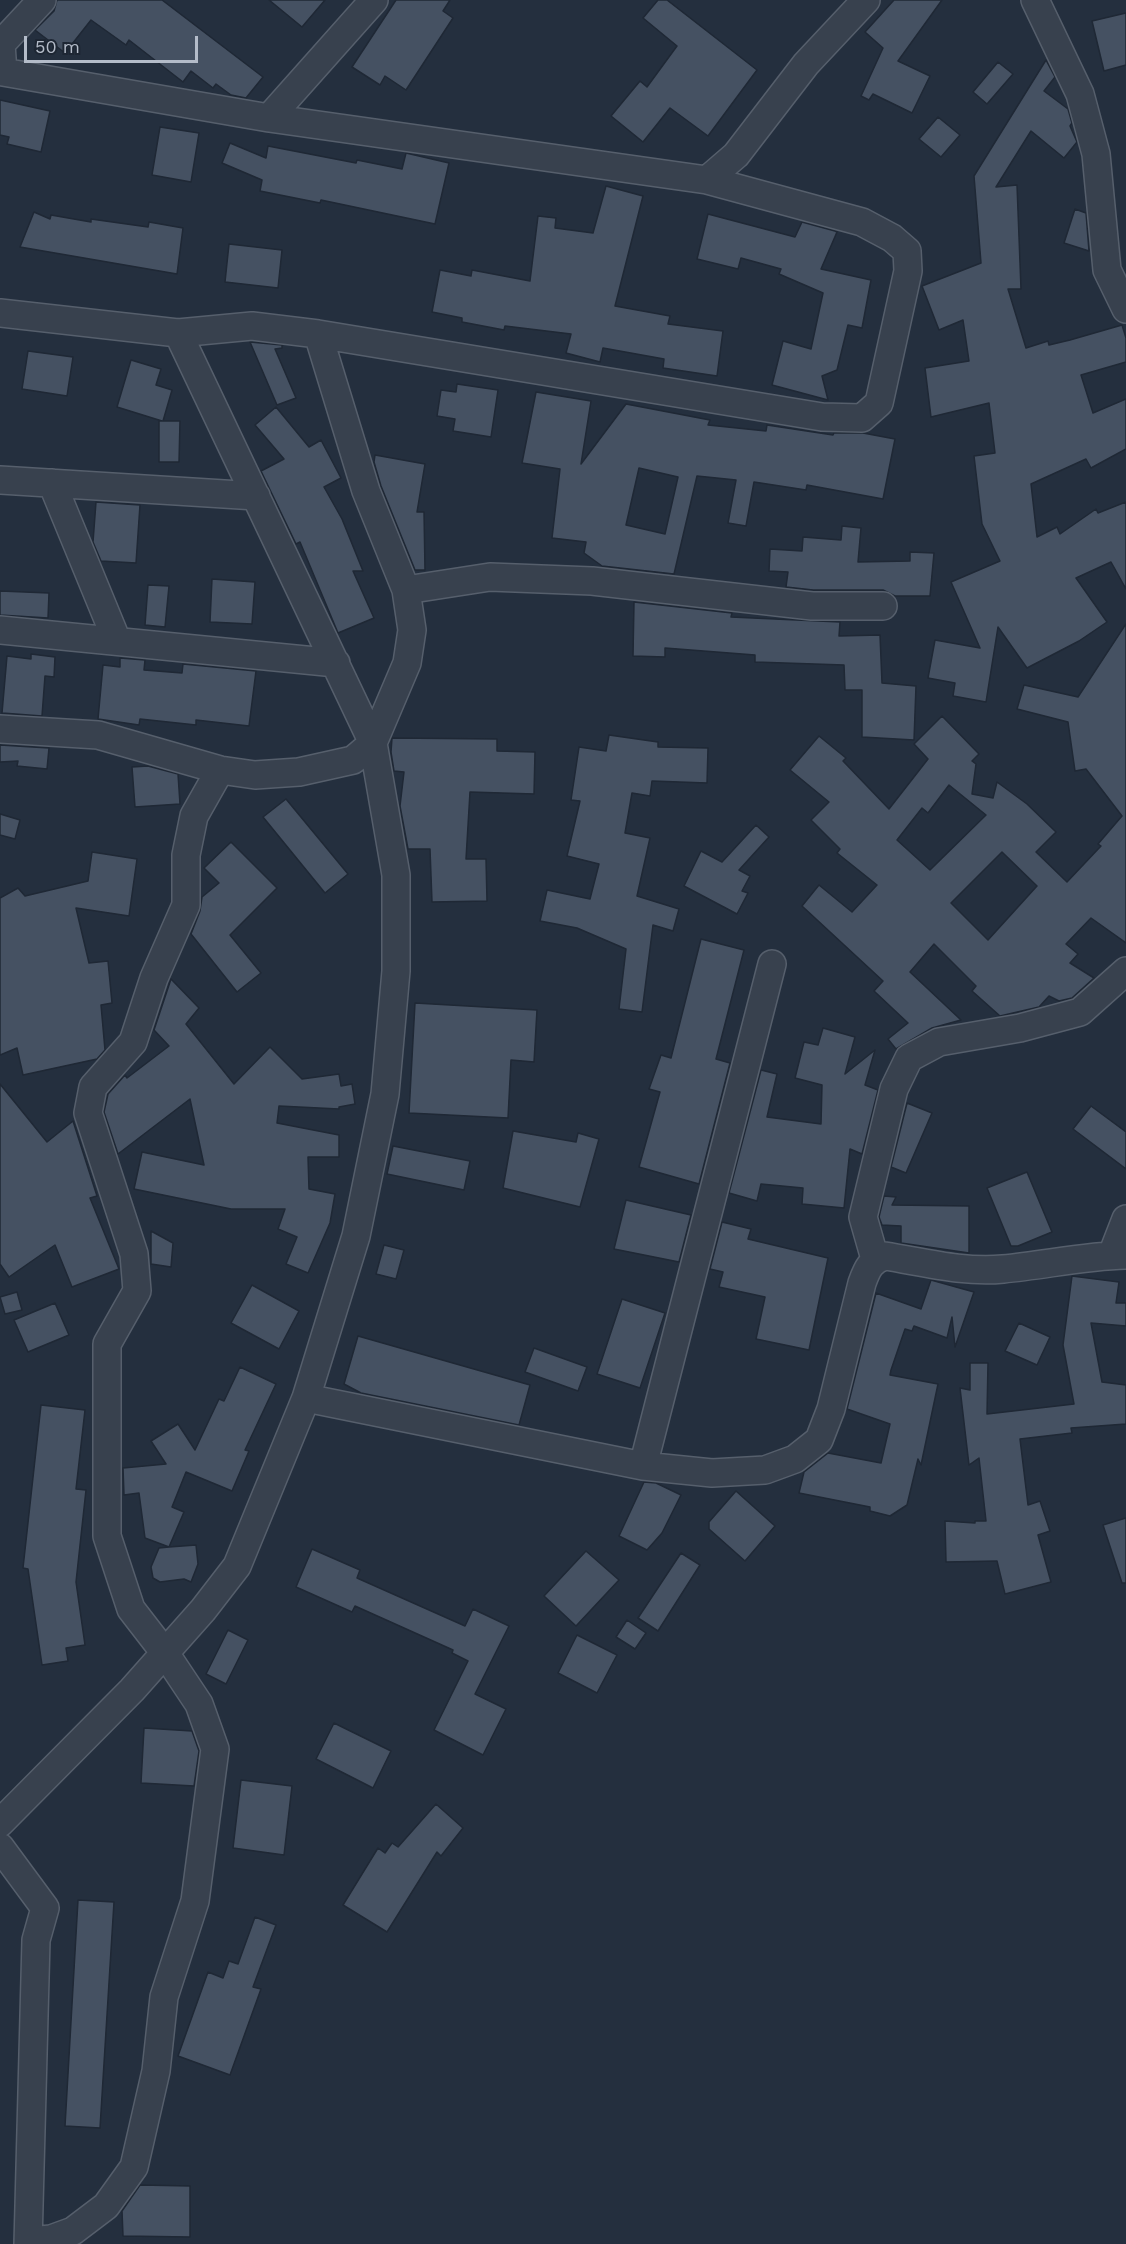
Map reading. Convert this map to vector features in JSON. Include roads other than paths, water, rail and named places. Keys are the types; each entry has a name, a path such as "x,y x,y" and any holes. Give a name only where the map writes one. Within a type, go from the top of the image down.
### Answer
{"street":[{"path":"0,313 178,333 252,326 318,334 822,417 862,418 879,403 908,271 907,251 892,238 862,222 707,180 269,118 2,72 1,44 42,0"},
{"path":"269,118 374,0"},
{"path":"707,180 736,155 806,64 866,0"},
{"path":"1035,0 1080,94 1096,154 1107,270 1126,309"},
{"path":"0,1823 132,1690 203,1610 237,1566 306,1398 356,1236 385,1094 396,970 396,875 373,743 178,333"},
{"path":"0,729 98,735 220,770 255,776 299,772 353,760 373,743 407,663 412,630 406,590 366,490 318,334"},
{"path":"0,480 256,496"},
{"path":"52,483 117,641"},
{"path":"406,590 490,577 592,581 812,606 883,606"},
{"path":"0,630 336,663"},
{"path":"0,1847 45,1908 36,1940 29,2243 51,2239 73,2231 106,2206 134,2167 156,2071 164,1997 195,1901 215,1749 199,1704 165,1653 131,1609 107,1536 107,1344 137,1291 134,1254 88,1113 93,1087 133,1042 154,978 186,905 186,855 194,816 220,770"},
{"path":"643,1466 772,964"},
{"path":"875,1259 863,1217 894,1089 909,1058 939,1042 1020,1028 1080,1012 1126,971"},
{"path":"306,1398 643,1466 712,1473 765,1470 795,1459 819,1440 831,1409 862,1283 875,1259 885,1256 971,1269 1003,1269 1083,1257 1119,1255 1126,1219"}]}
